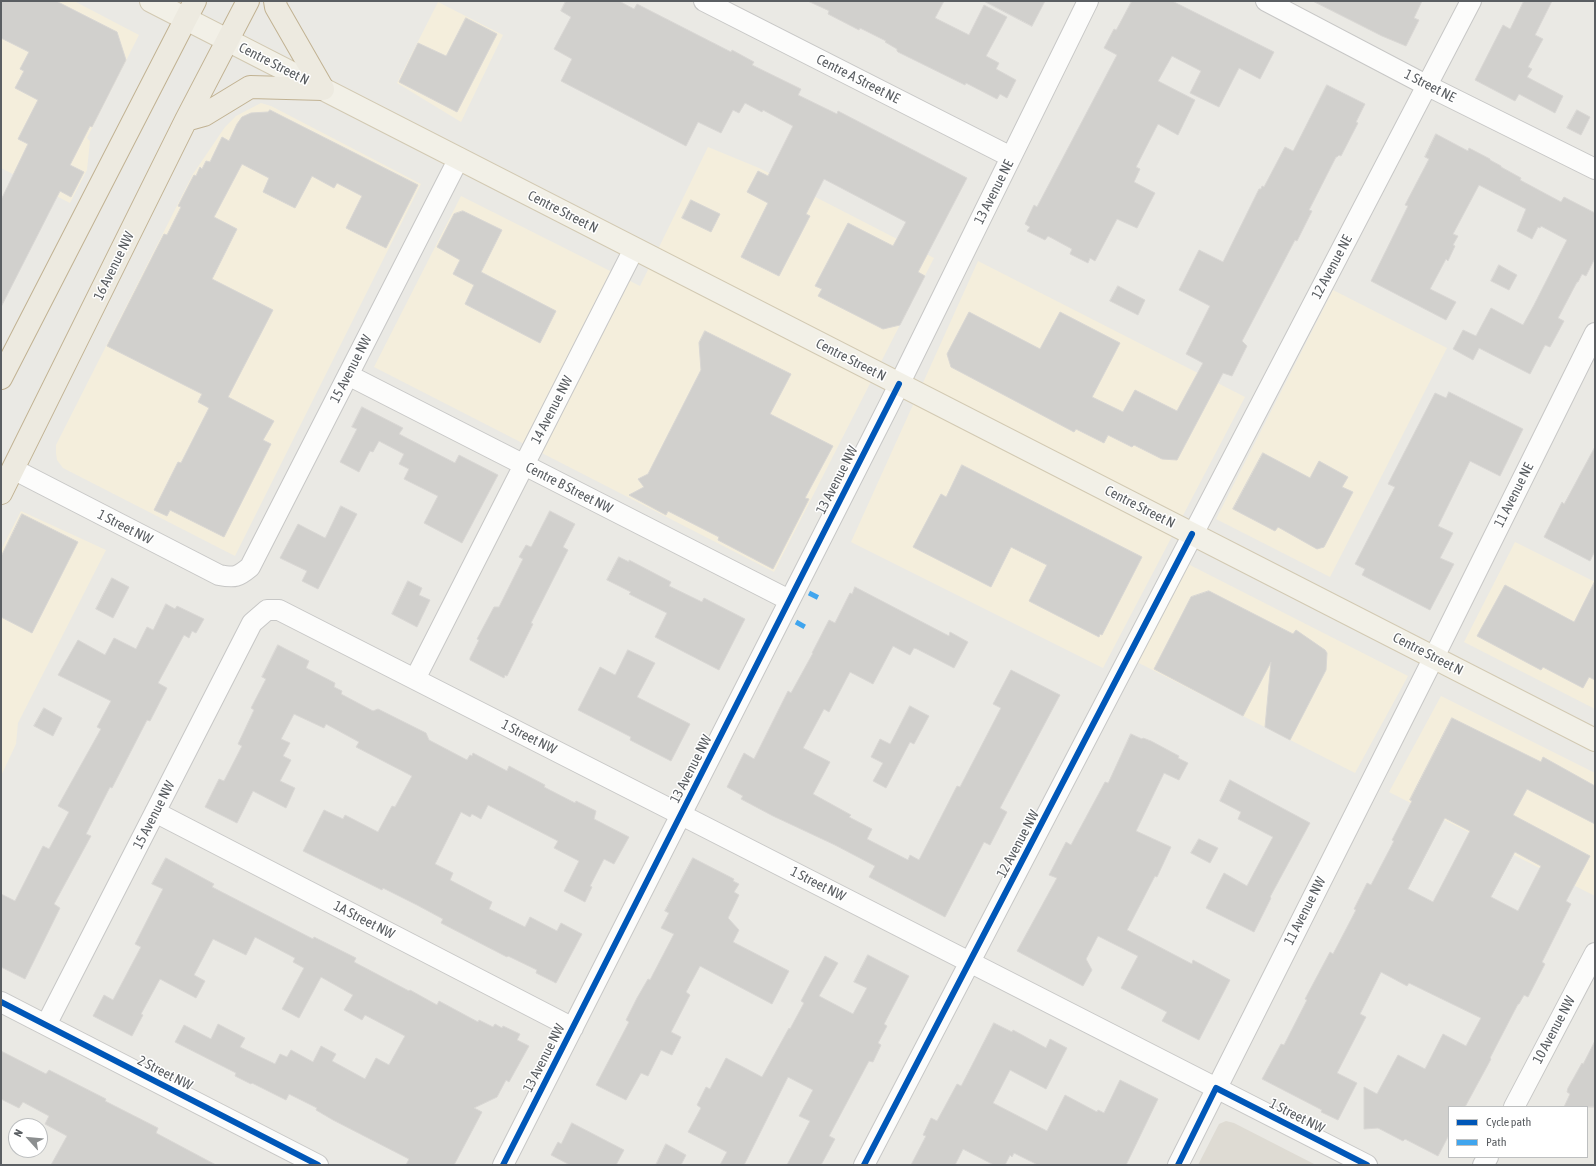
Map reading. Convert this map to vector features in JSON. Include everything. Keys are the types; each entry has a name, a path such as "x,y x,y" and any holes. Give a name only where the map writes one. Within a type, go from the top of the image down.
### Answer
{"highway":[{"name":"16 Avenue NW","path":"1,493 186,120 248,1"},
{"path":"275,1 276,8 324,89"},
{"path":"1,378 191,10"},
{"path":"186,120 204,115 250,87 324,89"}],"main road":[{"name":"Centre Street N","path":"151,1 191,10 228,41 1595,740"}],"street":[{"name":"Centre A Street NE","path":"704,1 1011,157"},
{"name":"13 Avenue NE","path":"899,384 1088,1"},
{"name":"1 Street NE","path":"1266,1 1595,169"},
{"name":"12 Avenue NE","path":"1192,534 1426,84 1471,1"},
{"name":"15 Avenue NW","path":"238,576 250,567 459,158"},
{"name":"14 Avenue NW","path":"415,679 634,249"},
{"name":"11 Avenue NE","path":"1434,657 1595,333"},
{"name":"Centre B Street NW","path":"348,375 789,600"},
{"name":"13 Avenue NW","path":"504,1165 899,384"},
{"name":"1 Street NW","path":"13,469 219,575 231,578 238,576"},
{"name":"12 Avenue NW","path":"864,1165 1192,534"},
{"name":"15 Avenue NW","path":"46,1025 252,623 267,610"},
{"name":"1 Street NW","path":"267,610 279,610 284,612 1367,1165"},
{"name":"11 Avenue NW","path":"1178,1165 1434,657"},
{"name":"1A Street NW","path":"155,812 573,1028"},
{"name":"10 Avenue NW","path":"1515,1106 1595,953"},
{"name":"2 Street NW","path":"1,1002 318,1165"}],"shaded area":[{"path":"1,1 74,1 139,35 87,138 90,141 87,170 70,203 1,168"},
{"path":"438,2 503,35 461,122 397,83"},
{"path":"261,103 271,106 421,184 235,556 63,468 57,460 56,445 193,174 225,127 236,116"},
{"path":"708,147 759,168 934,258 774,572 374,367 461,196 640,286"},
{"path":"978,261 1245,397 1103,668 851,542"},
{"path":"1333,290 1447,348 1330,577 1216,519"},
{"path":"21,511 106,550 18,723 16,744 1,776 1,550"},
{"path":"1515,542 1595,582 1595,709 1464,642"},
{"path":"1186,563 1408,676 1355,773 1133,660"},
{"path":"1441,696 1595,773 1595,896 1389,792"},
{"path":"1226,1121 1234,1123 1316,1165 1198,1165 1219,1124"}],"building":[{"path":"1,1 56,1 117,32 126,60 92,127 90,126 70,165 84,172 71,197 60,191 1,307 1,200 28,144 18,139 38,100 15,88 24,71 20,69 29,52 1,38"},
{"path":"566,1 619,1 634,9 637,4 731,52 732,50 754,62 752,65 801,89 798,95 837,114 838,111 967,178 918,272 925,276 900,325 883,329 818,296 822,289 815,286 848,223 893,246 906,222 824,179 806,214 810,216 779,276 741,257 768,203 747,192 758,171 768,176 793,126 763,110 762,112 745,103 739,113 733,110 721,133 698,122 686,146 561,81 572,59 554,49 571,17 561,11"},
{"path":"808,1 944,1 935,18 969,35 984,5 1007,17 986,56 999,63 996,69 1016,80 1007,98 1000,94 997,99 898,52 897,49 885,42 886,41 860,28 859,30 828,14 829,11"},
{"path":"984,1 1045,1 1032,26"},
{"path":"1132,1 1172,1 1274,52 1260,79 1239,68 1219,107 1190,93 1201,71 1172,56 1158,81 1195,100 1178,135 1158,124 1136,167 1140,169 1134,182 1155,193 1137,228 1117,219 1095,261 1090,258 1088,263 1070,254 1072,249 1048,236 1045,240 1027,231 1030,227 1025,224 1034,205 1037,207 1117,55 1104,48"},
{"path":"1313,1 1422,1 1414,18 1419,20 1406,46 1382,36"},
{"path":"1524,1 1552,1 1535,35 1543,39 1528,67 1532,69 1527,77 1563,96 1555,113 1519,94 1515,101 1475,80 1503,25 1510,29"},
{"path":"466,18 497,34 457,112 399,82 418,43 446,56"},
{"path":"1327,85 1365,104 1356,122 1358,123 1341,156 1339,155 1336,157 1309,210 1312,211 1297,241 1295,240 1242,341 1247,346 1232,376 1223,373 1177,460 1162,459 1134,445 1132,447 1108,435 1104,443 1076,429 1074,432 951,367 947,354 969,312 1040,349 1060,312 1120,343 1092,397 1123,412 1135,390 1177,411 1203,363 1186,354 1210,306 1179,290 1199,250 1223,262 1259,189 1261,189 1262,186 1264,187 1285,147 1293,151"},
{"path":"270,110 418,185 386,248 346,228 362,196 337,183 334,188 312,176 295,208 263,192 269,178 242,164 214,217 237,229 212,279 273,310 228,397 274,421 263,440 271,444 224,537 170,510 167,516 154,510 178,462 181,463 209,408 198,402 202,394 107,346 164,234 167,235 181,207 178,206 194,175 196,176 200,167 202,169 206,161 210,162 222,137 229,141 242,117 251,113 268,112"},
{"path":"1577,110 1590,117 1581,135 1567,128"},
{"path":"1436,134 1468,151 1469,148 1490,159 1521,178 1520,180 1561,202 1564,197 1595,213 1595,258 1586,276 1582,274 1577,282 1558,318 1564,321 1550,347 1545,345 1530,374 1479,348 1473,360 1453,349 1463,330 1476,336 1491,308 1523,325 1534,305 1567,240 1541,226 1540,228 1538,227 1532,239 1517,231 1526,209 1479,185 1453,234 1458,236 1453,245 1455,246 1448,261 1446,259 1430,289 1456,302 1446,320 1371,281 1408,206 1405,205 1429,159 1425,157"},
{"path":"691,200 720,214 711,232 682,218"},
{"path":"463,211 502,230 481,272 556,311 540,343 465,304 474,285 453,274 460,260 437,247 454,214"},
{"path":"1499,265 1517,275 1509,290 1491,281"},
{"path":"1118,286 1145,300 1138,315 1110,301"},
{"path":"705,331 791,374 770,414 833,446 805,498 809,499 773,569 718,540 719,537 668,511 666,515 629,495 644,487 638,479 648,474 701,370 699,343"},
{"path":"1449,392 1523,429 1500,476 1470,461 1438,526 1453,533 1440,558 1454,564 1430,610 1362,575 1365,569 1355,564 1395,487 1388,484 1435,393 1446,398"},
{"path":"362,407 403,428 399,434 455,463 459,455 498,475 462,543 424,523 438,496 404,479 409,469 399,464 404,454 379,441 373,452 370,451 359,472 340,462 357,429 352,427"},
{"path":"1595,447 1595,551 1590,561 1544,537 1562,502 1564,504"},
{"path":"1263,453 1310,478 1319,461 1348,477 1342,487 1353,492 1324,547 1317,549 1278,527 1275,531 1233,509"},
{"path":"962,465 1142,557 1102,635 1100,634 1099,637 1029,601 1047,565 1011,547 991,587 913,547 941,494 946,497"},
{"path":"341,506 357,514 318,589 302,581 307,571 280,558 298,524 325,538"},
{"path":"550,511 575,524 563,547 568,550 531,623 533,624 507,676 505,675 504,678 470,660 470,658 479,640 477,639 494,607 499,607 523,559 519,557 526,545 531,547"},
{"path":"22,514 78,542 32,633 1,617 1,557"},
{"path":"619,557 629,562 629,560 671,582 669,586 702,602 704,598 745,619 719,670 655,637 667,613 629,594 631,592 607,580"},
{"path":"112,578 129,587 113,618 96,609"},
{"path":"408,581 422,588 419,595 430,600 417,627 392,614"},
{"path":"1595,581 1595,680 1589,677 1583,688 1543,667 1541,670 1477,636 1505,585 1574,622"},
{"path":"855,587 949,636 950,632 968,642 954,668 917,649 914,648 910,655 893,646 873,684 850,672 829,712 824,709 803,748 830,762 813,794 851,815 849,817 872,829 867,839 908,860 910,855 919,860 957,786 960,787 1001,708 993,704 1011,670 1060,695 1000,808 1007,812 990,845 984,842 945,917 869,877 875,866 741,799 743,796 727,787 744,753 754,759 788,691 791,693 829,620 835,623 850,593 852,594"},
{"path":"1209,591 1293,634 1296,630 1325,650 1327,653 1326,670 1290,740 1265,727 1271,662 1243,716 1154,669 1191,597"},
{"path":"166,604 175,609 177,606 204,619 196,633 192,631 189,638 184,635 158,683 167,688 150,721 147,720 112,788 110,787 86,834 91,836 54,904 60,908 25,979 1,967 1,894 15,901 43,846 49,849 69,812 58,806 101,729 97,727 111,701 58,675 78,640 105,655 114,638 136,649 147,627 153,630"},
{"path":"278,645 309,661 306,668 335,683 334,687 342,691 341,694 373,711 378,709 426,733 429,740 467,760 473,753 507,771 509,766 545,785 544,787 575,803 576,801 596,811 594,819 629,837 614,864 604,859 590,886 592,887 585,902 564,891 579,861 554,848 558,841 488,805 481,819 472,814 470,817 461,812 435,864 453,873 450,880 492,902 489,909 525,927 530,917 557,931 561,923 582,934 556,983 536,973 537,970 508,956 507,957 441,923 443,919 417,905 383,888 382,890 303,851 324,810 343,819 345,815 378,832 392,806 395,807 412,776 356,747 359,742 326,724 324,728 294,714 281,739 290,743 283,756 291,760 280,781 295,788 286,808 253,791 237,823 205,807 219,779 224,781 242,746 238,744 254,710 251,708 266,679 262,677"},
{"path":"628,650 655,663 637,697 690,724 671,761 630,740 631,737 578,710 600,667 615,675"},
{"path":"910,706 929,716 914,744 910,742 886,788 873,781 883,763 871,757 880,739 890,744"},
{"path":"44,708 62,718 53,736 34,726"},
{"path":"1452,718 1541,762 1543,757 1595,786 1595,824 1527,789 1513,815 1590,856 1566,901 1571,904 1542,962 1545,964 1528,997 1524,995 1518,1004 1466,1106 1448,1106 1448,1137 1438,1156 1405,1139 1403,1141 1378,1128 1364,1129 1364,1087 1377,1094 1398,1055 1425,1069 1443,1034 1466,1046 1481,1018 1409,983 1407,986 1381,972 1360,1014 1366,1017 1337,1073 1357,1083 1338,1120 1321,1112 1322,1110 1262,1079 1281,1044 1284,1045 1307,1000 1305,999 1330,952 1333,954 1356,910 1354,909 1367,883 1371,885 1394,841 1392,840 1412,801 1410,800","holes":["1445,818 1470,831 1433,902 1408,889","1515,852 1541,866 1518,911 1491,897"]},
{"path":"1131,734 1151,741 1179,756 1178,758 1188,763 1179,780 1164,773 1136,831 1171,847 1157,877 1155,876 1127,930 1192,964 1193,960 1230,980 1199,1040 1162,1021 1167,1012 1121,988 1138,956 1098,936 1086,959 1092,970 1083,986 1017,951 1057,878 1049,875 1066,842 1071,845 1105,782 1108,783"},
{"path":"1230,780 1310,823 1270,897 1271,898 1254,932 1206,908 1224,873 1247,886 1273,837 1238,819 1241,812 1220,801"},
{"path":"1199,839 1218,848 1210,863 1191,853"},
{"path":"166,858 214,884 212,887 313,939 314,937 356,958 354,962 437,1005 439,1001 478,1022 479,1020 493,1027 495,1024 502,1028 503,1026 520,1034 517,1040 529,1046 509,1082 506,1080 497,1097 474,1108 482,1112 454,1165 406,1165 409,1159 333,1120 316,1110 317,1108 289,1094 286,1100 252,1083 251,1084 235,1076 236,1073 175,1042 184,1025 211,1039 218,1024 245,1038 240,1047 275,1064 280,1054 287,1057 291,1050 313,1062 321,1046 336,1054 332,1061 365,1079 376,1058 389,1065 405,1036 365,1015 362,1020 344,1010 353,995 321,977 299,1018 282,1009 304,968 293,962 295,958 255,937 246,955 213,939 194,975 205,981 196,998 160,979 141,1014 143,1015 132,1036 93,1016 104,995 113,1000 141,947 135,944 163,889 152,884"},
{"path":"693,858 734,879 733,881 739,884 734,892 739,895 728,918 739,930 733,942 789,971 772,1004 700,966 686,992 690,995 671,1032 681,1037 672,1055 661,1050 648,1076 641,1073 626,1100 596,1085 629,1022 626,1020 637,998 648,979 650,980 674,934 661,928 669,913 665,911"},
{"path":"868,955 909,976 884,1024 887,1026 878,1043 881,1045 873,1062 869,1061 829,1136 835,1139 821,1165 787,1165 810,1121 799,1116 813,1090 788,1077 744,1165 720,1165 727,1152 688,1132 701,1108 697,1105 706,1087 710,1089 726,1058 762,1077 804,1003 801,1001 825,956 838,963 819,996 853,1014 867,988 854,982"},
{"path":"994,1023 1012,1032 1013,1030 1046,1048 1050,1039 1067,1048 1046,1089 1010,1070 993,1103 1047,1131 1065,1095 1097,1112 1098,1110 1104,1113 1120,1080 1158,1099 1126,1165 1038,1165 1014,1153 1012,1157 1010,1155 1005,1165 994,1165 963,1149 955,1165 911,1165 926,1136 923,1135 931,1118 937,1121 957,1084 961,1086"},
{"path":"1595,1041 1595,1107 1564,1106 1570,1094 1567,1092 1568,1088 1582,1063 1583,1064"},
{"path":"1,1051 46,1074 49,1070 106,1099 105,1101 158,1128 156,1133 216,1165 51,1165 67,1136 48,1126 49,1116 23,1102 19,1108 1,1099"},
{"path":"572,1123 624,1150 616,1165 570,1165 551,1155 558,1142 561,1144"},
{"path":"666,1144 686,1155 681,1165 656,1165"}],"marked path":[{"path":"809,593 819,598"},
{"path":"796,622 805,627"}],"cycle path":[{"path":"503,1165 899,384"},
{"path":"864,1165 1192,534"},
{"path":"1,1002 318,1165"},
{"path":"1178,1165 1216,1088 1367,1165"}]}
